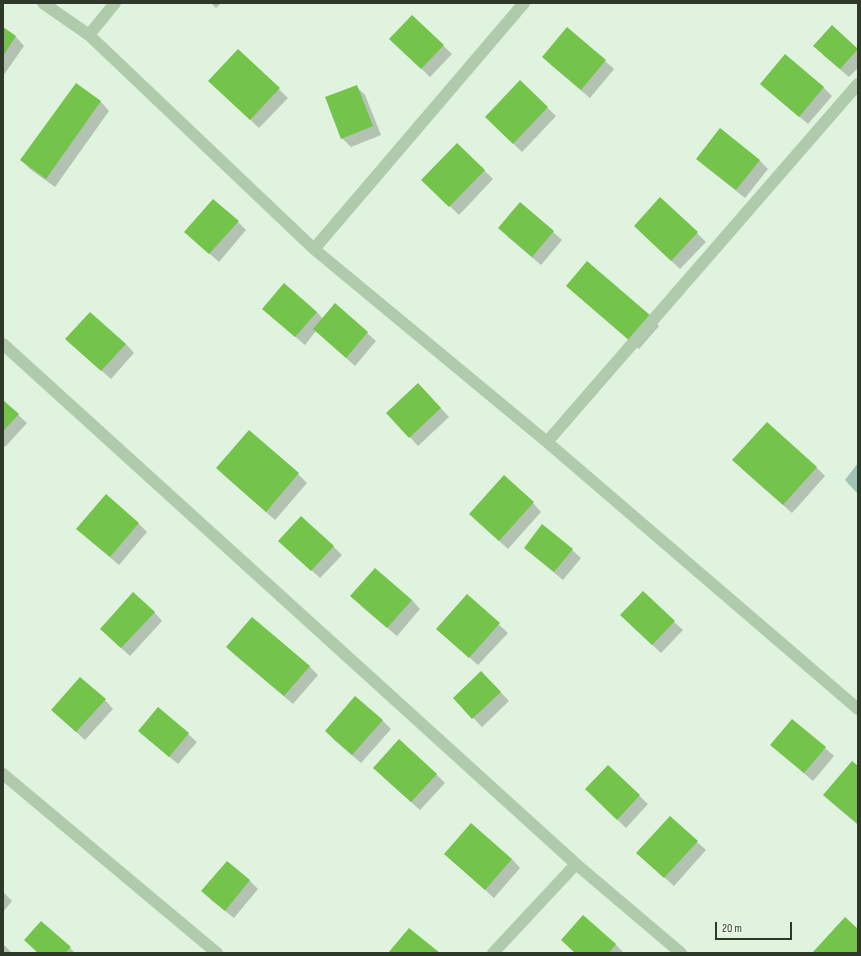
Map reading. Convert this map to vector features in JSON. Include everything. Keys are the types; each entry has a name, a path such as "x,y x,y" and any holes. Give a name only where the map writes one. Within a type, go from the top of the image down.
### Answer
{"street":[{"path":"43,3 89,35 314,249 547,442 858,709"},
{"path":"89,35 115,3"},
{"path":"314,249 524,3"},
{"path":"547,442 858,84"},
{"path":"3,344 576,864 680,953"},
{"path":"3,774 217,953"},
{"path":"493,953 576,864"}],"shaded area":[{"path":"858,463 858,494 845,480"}],"building":[{"path":"412,15 444,45 421,69 389,39"},
{"path":"832,25 858,49 840,69 813,46"},
{"path":"3,27 16,36 3,56"},
{"path":"567,27 606,60 581,90 542,57"},
{"path":"238,49 280,88 250,120 208,81"},
{"path":"785,54 824,87 799,117 760,84"},
{"path":"520,80 548,107 513,144 485,117"},
{"path":"76,83 101,101 46,179 20,160"},
{"path":"357,85 373,126 341,139 325,97"},
{"path":"720,128 760,160 736,190 696,159"},
{"path":"457,143 485,170 449,207 421,180"},
{"path":"660,197 698,232 671,261 634,226"},
{"path":"213,199 239,221 209,254 184,232"},
{"path":"520,202 554,231 532,257 498,228"},
{"path":"587,261 651,316 630,341 566,286"},
{"path":"284,283 317,312 295,337 262,309"},
{"path":"335,303 368,332 346,358 313,329"},
{"path":"90,312 126,344 101,371 65,339"},
{"path":"418,383 441,408 409,438 386,413"},
{"path":"3,400 19,414 3,431"},
{"path":"767,422 817,467 783,505 732,460"},
{"path":"249,430 299,473 266,512 216,468"},
{"path":"504,475 534,502 499,541 469,514"},
{"path":"106,494 139,523 110,557 76,529"},
{"path":"301,516 334,546 311,571 278,541"},
{"path":"542,524 573,549 554,572 524,548"},
{"path":"375,568 412,600 387,628 350,596"},
{"path":"643,591 675,621 652,645 620,615"},
{"path":"133,592 155,612 121,648 100,629"},
{"path":"467,594 500,623 469,658 436,629"},
{"path":"252,617 310,666 284,696 226,647"},
{"path":"481,671 501,692 472,719 453,698"},
{"path":"80,677 106,699 76,732 51,710"},
{"path":"355,696 383,720 352,755 325,731"},
{"path":"158,707 189,733 169,757 138,731"},
{"path":"792,719 826,747 804,773 770,745"},
{"path":"399,739 437,774 411,802 373,768"},
{"path":"852,761 858,766 858,824 823,795"},
{"path":"608,765 640,795 617,820 585,789"},
{"path":"670,816 698,841 664,878 636,853"},
{"path":"471,823 512,859 485,890 444,854"},
{"path":"227,861 250,880 225,911 201,891"},
{"path":"583,915 616,944 609,953 575,953 561,940"},
{"path":"845,917 858,929 858,953 812,953"},
{"path":"41,921 71,947 65,953 38,953 24,940"},
{"path":"409,928 440,953 388,953"}]}
